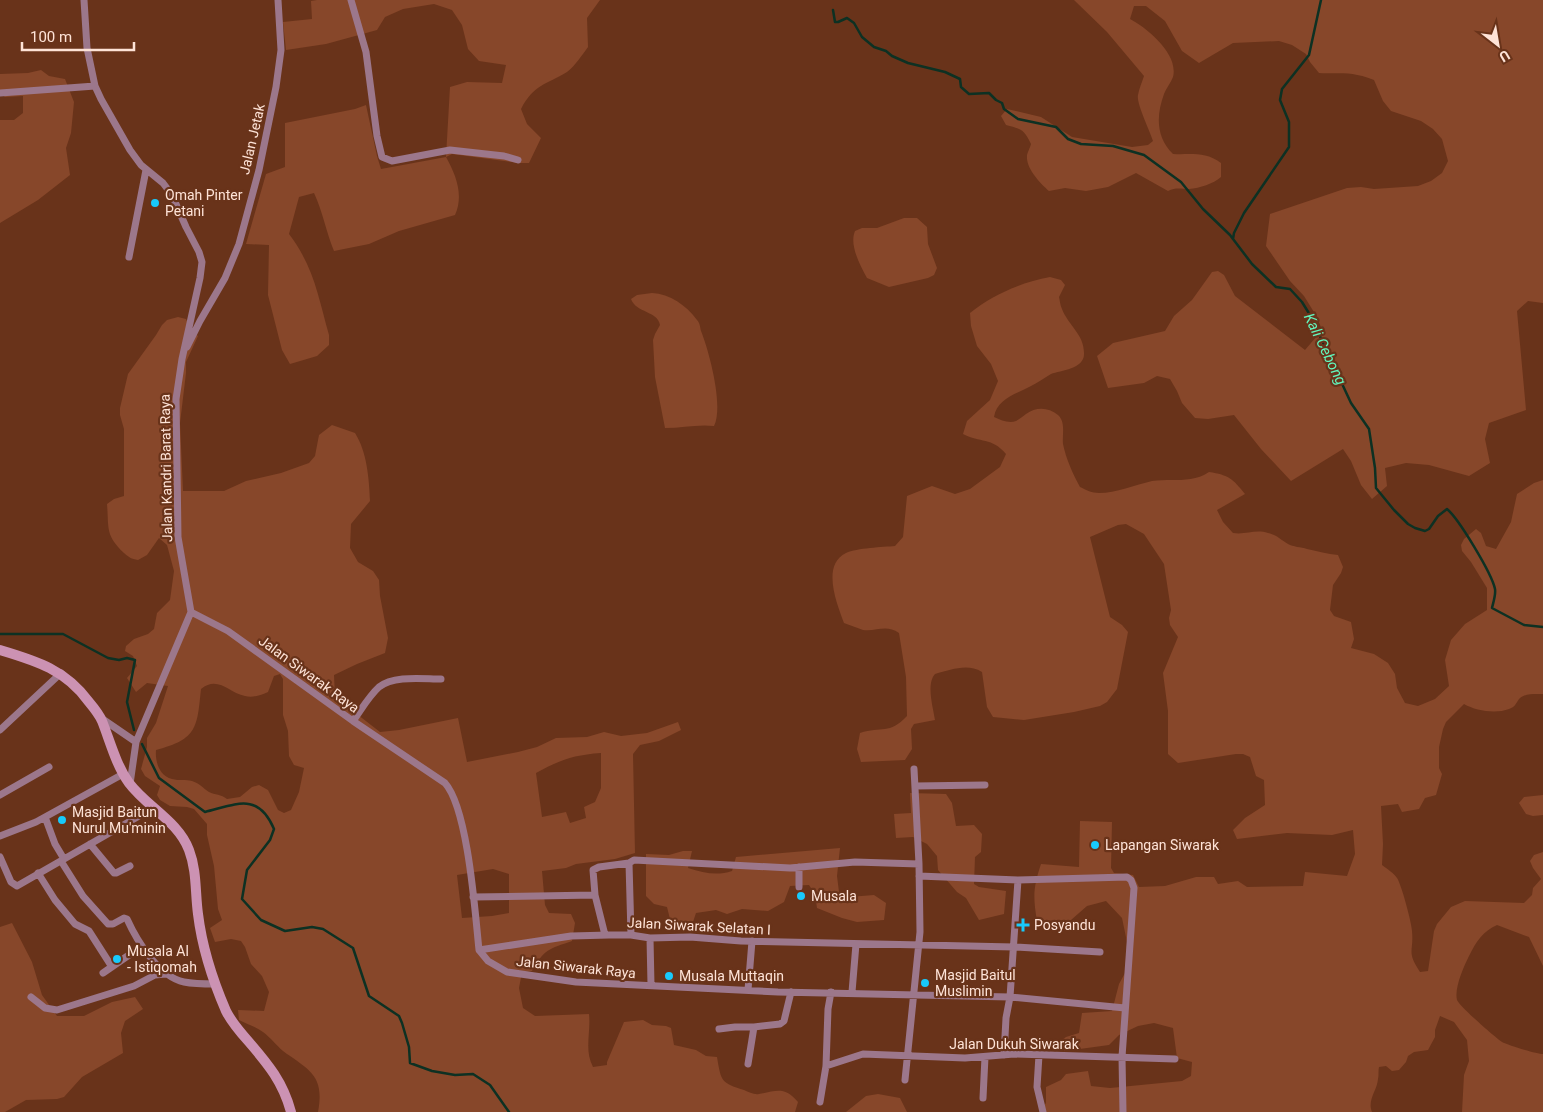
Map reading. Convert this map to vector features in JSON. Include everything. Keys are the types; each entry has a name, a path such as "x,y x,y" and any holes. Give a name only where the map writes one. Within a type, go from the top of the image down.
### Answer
{"main road":[{"path":"0,650 61,673 73,683 101,718 123,774 130,784 153,808 169,821 182,837 189,849 194,866 197,912 201,935 215,984 231,1020 277,1076 291,1112"}],"street":[{"name":"Jalan Kandri Barat Raya","path":"84,0 87,48 95,86 124,141 146,170 163,183 172,194 202,262 176,398 178,536 192,612"},
{"name":"Jalan Jetak","path":"182,359 200,321 225,278 239,244 259,170 280,59 278,0"},
{"path":"351,0 366,52 377,136 382,157 392,161 450,150 504,156 518,160"},
{"path":"0,93 95,86"},
{"path":"129,257 146,170"},
{"path":"130,784 136,742 192,612"},
{"name":"Jalan Siwarak Raya","path":"192,612 228,631 450,789 464,838 479,950 488,961 507,972 576,982 791,992 1010,997 1125,1008"},
{"path":"0,730 61,673"},
{"path":"353,721 375,692 386,682 414,679 440,680"},
{"path":"101,718 136,742"},
{"path":"0,795 50,767"},
{"path":"904,1080 918,946 919,864 914,768"},
{"path":"0,836 45,817 123,774"},
{"path":"915,786 985,785"},
{"path":"0,858 11,882 15,886 153,808"},
{"path":"45,817 55,844 83,896 108,924 113,924 124,918 127,919 142,946 166,974 184,982 215,984"},
{"path":"90,844 114,873 130,866"},
{"path":"605,935 595,895 593,870 599,867 629,863 634,860 790,868 855,862 919,864"},
{"path":"629,863 631,935"},
{"path":"799,887 800,867"},
{"path":"38,873 55,900 75,924 89,931 112,967"},
{"path":"919,876 1018,880 1126,877 1131,880 1134,888 1122,1057 1123,1112"},
{"path":"1004,1055 1018,880"},
{"path":"473,897 595,895"},
{"name":"Jalan Siwarak Selatan I","path":"479,950 571,936 631,935 650,938 690,937 752,941 1014,947 1100,952"},
{"path":"650,938 651,985"},
{"path":"748,990 752,941"},
{"path":"852,992 856,944"},
{"path":"104,973 142,946"},
{"path":"31,997 45,1008 57,1010 134,986 155,975 166,974"},
{"path":"719,1029 780,1024 784,1021 791,992"},
{"path":"820,1102 826,1066 828,1009 831,992"},
{"path":"748,1064 754,1027"},
{"name":"Jalan Dukuh Siwarak","path":"826,1066 858,1055 984,1057 1039,1055 1174,1059"},
{"path":"1039,1055 1037,1087 1043,1112"},
{"path":"984,1057 984,1098"}],"shaded area":[{"path":"600,0 587,18 588,47 570,70 541,86 531,94 521,109 527,124 541,138 529,163 519,163 452,154 446,157 450,87 467,82 502,83 506,65 479,61 468,49 462,25 452,10 434,4 403,9 385,17 377,30 326,44 286,50 283,22 312,19 311,1"},
{"path":"1074,0 1543,0 1543,303 1528,301 1517,311 1526,410 1489,423 1485,439 1490,463 1469,476 1429,465 1406,463 1385,468 1387,486 1372,499 1361,485 1351,461 1343,449 1291,481 1261,449 1234,415 1208,419 1195,418 1182,403 1170,379 1157,376 1144,383 1108,388 1097,356 1113,343 1165,331 1174,316 1192,300 1212,272 1218,271 1224,275 1235,296 1305,350 1322,330 1317,317 1304,296 1290,281 1266,246 1270,214 1347,188 1361,187 1374,189 1418,186 1431,181 1442,173 1448,161 1442,139 1433,129 1421,121 1391,111 1383,101 1374,80 1353,74 1319,73 1306,54 1292,45 1279,41 1233,43 1199,63 1182,51 1165,21 1146,6 1134,6 1130,19 1153,35 1167,51 1174,68 1173,77 1161,102 1159,126 1163,141 1173,154 1197,154 1215,159 1221,163 1221,177 1202,187 1168,191 1136,173 1108,187 1086,191 1065,188 1049,191 1031,171 1027,156 1031,144 1026,135 1019,129 1006,125 1001,116 1007,109 1041,117 1072,137 1132,147 1148,145 1153,141 1138,99 1144,76 1107,32"},
{"path":"41,70 49,76 65,79 74,102 71,133 66,148 70,175 38,200 0,223 0,120 14,120 23,113 23,96 5,97 0,93 0,74 28,73"},
{"path":"366,105 381,169 446,157 458,185 459,200 455,215 399,231 369,244 334,251 314,193 299,197 289,234 310,270 329,335 329,345 317,356 290,364 282,350 268,295 269,245 246,244 266,174 285,167 285,123 355,109"},
{"path":"904,218 917,218 927,227 928,244 937,268 934,275 928,278 889,287 867,278 854,249 855,231 862,228 877,228"},
{"path":"1050,277 1061,280 1065,285 1059,297 1060,304 1079,335 1083,346 1083,358 1077,366 1051,374 1003,401 994,417 1013,422 1038,409 1050,410 1058,415 1063,425 1064,450 1072,472 1080,487 1091,492 1112,492 1159,480 1195,478 1209,472 1230,478 1245,494 1217,510 1223,522 1233,533 1263,532 1274,535 1292,546 1338,555 1343,567 1333,585 1330,610 1334,616 1351,622 1354,639 1351,648 1374,654 1388,663 1395,674 1397,688 1405,703 1418,706 1435,699 1449,686 1445,660 1451,640 1465,624 1487,610 1487,588 1462,551 1461,545 1464,539 1476,529 1481,533 1486,546 1496,549 1511,522 1517,494 1534,483 1543,480 1543,694 1525,695 1520,698 1515,706 1504,711 1480,710 1464,704 1446,722 1443,729 1439,747 1439,768 1442,774 1436,795 1425,798 1419,809 1402,812 1398,804 1381,806 1382,865 1396,876 1399,881 1412,927 1413,960 1420,972 1428,971 1434,931 1437,924 1451,907 1465,901 1524,903 1532,895 1533,888 1541,879 1530,861 1534,855 1543,852 1543,966 1529,937 1497,925 1484,934 1474,946 1462,971 1456,995 1457,1000 1464,1009 1502,1042 1543,1054 1543,1112 1462,1112 1464,1075 1469,1061 1467,1040 1454,1022 1440,1016 1435,1030 1435,1037 1428,1050 1414,1052 1408,1056 1406,1062 1399,1070 1392,1071 1386,1066 1379,1067 1377,1083 1371,1099 1372,1112 1040,1112 1046,1103 1046,1087 1061,1080 1066,1074 1088,1071 1091,1086 1110,1088 1182,1081 1191,1076 1192,1062 1177,1058 1173,1028 1154,1023 1138,1026 1119,1035 1109,1045 1065,1051 1058,1043 1066,1037 1079,1033 1082,1013 1112,1011 1119,984 1125,973 1127,942 1122,918 1106,901 1087,906 1071,920 1037,921 1034,892 1041,864 1079,867 1080,821 1112,822 1111,868 1114,873 1133,875 1139,887 1165,886 1196,877 1214,877 1218,884 1238,881 1247,887 1303,886 1305,872 1347,876 1355,854 1353,830 1332,835 1287,833 1237,839 1233,830 1245,818 1265,805 1264,780 1256,776 1250,757 1236,754 1178,763 1168,754 1168,711 1163,673 1178,637 1170,625 1171,610 1164,564 1144,534 1126,524 1118,525 1090,537 1110,617 1122,625 1128,632 1117,689 1107,702 1100,706 1074,712 1024,720 993,717 987,707 982,672 971,668 953,669 935,674 932,678 931,696 935,720 914,724 911,729 912,749 905,760 861,762 857,749 860,733 890,728 907,716 906,677 899,633 890,629 863,630 844,623 833,585 834,566 838,559 851,551 895,546 903,537 907,496 932,486 955,494 970,489 1000,467 1006,454 1001,449 991,443 963,434 967,421 990,400 998,381 991,364 977,346 971,326 970,313 988,300 1008,290"},
{"path":"652,293 677,301 699,322 708,351 716,392 717,417 714,426 665,428 655,377 653,340 660,325 655,317 637,307 631,299 637,295"},
{"path":"178,317 186,319 191,330 198,336 186,362 180,423 183,491 224,491 246,481 281,473 309,463 315,456 319,435 332,425 355,433 359,440 367,466 370,501 351,524 350,548 358,562 373,571 379,580 388,638 385,653 334,675 335,697 380,732 458,718 467,762 537,747 556,738 587,737 604,732 621,736 647,733 678,722 681,730 659,741 640,745 633,754 635,853 615,859 542,871 545,905 549,913 571,914 575,923 572,941 544,954 532,971 522,972 519,988 523,1008 535,1016 589,1014 588,1048 593,1067 607,1065 624,1022 643,1020 652,1025 666,1026 671,1028 674,1045 696,1050 706,1056 717,1057 721,1076 726,1083 755,1094 780,1091 789,1094 798,1102 795,1112 318,1112 319,1090 313,1075 263,1032 239,1020 238,1010 264,1011 269,992 262,976 251,964 241,941 231,939 215,942 210,928 222,920 218,909 214,866 207,835 207,824 194,809 170,806 160,800 157,795 160,786 145,776 141,769 147,747 147,738 156,723 168,686 147,683 136,692 127,678 137,666 133,656 125,651 126,646 134,639 148,634 154,629 157,613 170,600 174,571 167,545 159,538 147,555 136,560 129,557 118,547 111,536 108,525 107,504 114,499 124,496 124,429 120,408 128,374 167,320","holes":["280,674 283,679 283,715 288,731 289,756 294,765 304,768 299,792 291,810 284,813 278,810 268,790 259,785 252,787 240,797 227,799 209,792 190,780 177,780 164,775 157,763 156,750 180,741 193,730 198,713 201,689 207,685 218,684 245,696 257,696 268,692 274,676","601,753 601,788 595,802 584,807 586,818 570,823 566,812 542,817 536,773 567,759","493,869 509,874 509,913 462,918 457,875"]},
{"path":"910,793 946,794 952,803 956,826 974,825 982,834 981,852 975,857 974,884 979,887 1006,891 1004,914 979,920 966,898 957,892 938,870 937,856 927,844 913,837 896,838 894,814 911,813"},
{"path":"1543,795 1543,815 1533,816 1526,814 1519,803 1524,797"},
{"path":"840,848 837,876 839,892 849,897 874,895 886,903 884,920 857,922 817,908 815,894 809,885 790,886 784,902 768,911 742,909 727,914 716,910 696,913 691,928 674,927 667,907 654,904 646,896 646,854 669,855 683,851 692,851 688,868 716,874 732,871 736,857"},
{"path":"12,923 32,962 42,995 57,1016 84,1016 112,1002 135,997 143,1009 125,1021 121,1033 123,1053 82,1077 64,1097 26,1100 5,1112 0,1112 0,927"},
{"path":"878,1094 900,1098 907,1112 846,1112 866,1096"}],"waterway":[{"name":"Kali Cebong","path":"1233,239 1244,213 1289,147 1289,122 1280,100 1282,89 1309,55 1321,0"},
{"name":"Kali Cebong","path":"833,10 835,22 847,18 854,23 862,37 874,47 908,63 945,72 960,79 961,87 969,94 989,93 1002,103 1004,109 1018,119 1056,127 1068,139 1081,144 1113,146 1144,155 1181,182 1203,209 1230,235 1252,264 1276,287 1290,289 1302,302 1310,315 1351,403 1369,429 1376,488 1408,524 1425,531 1447,509 1467,535 1493,582 1495,596 1492,608 1524,625 1543,627"},
{"path":"0,634 63,634 108,658 135,660 127,702 134,730"},
{"path":"142,744 159,778 205,812 237,804 246,804 254,805 268,817 274,829 270,840 247,870 242,899 261,920 285,931 312,927 323,929 353,948 369,996 399,1016 409,1047 410,1063 432,1071 455,1075 473,1074 490,1085 509,1112"}],"place":[{"name":"Omah Pinter Petani","path":"155,203"},
{"name":"Masjid Baitun Nurul Mu'minin","path":"62,820"},
{"name":"Lapangan Siwarak","path":"1095,845"},
{"name":"Musala","path":"801,896"},
{"name":"Posyandu","path":"1023,925"},
{"name":"Musala Al - Istiqomah","path":"117,959"},
{"name":"Musala Muttaqin","path":"669,976"},
{"name":"Masjid Baitul Muslimin","path":"925,983"}]}
